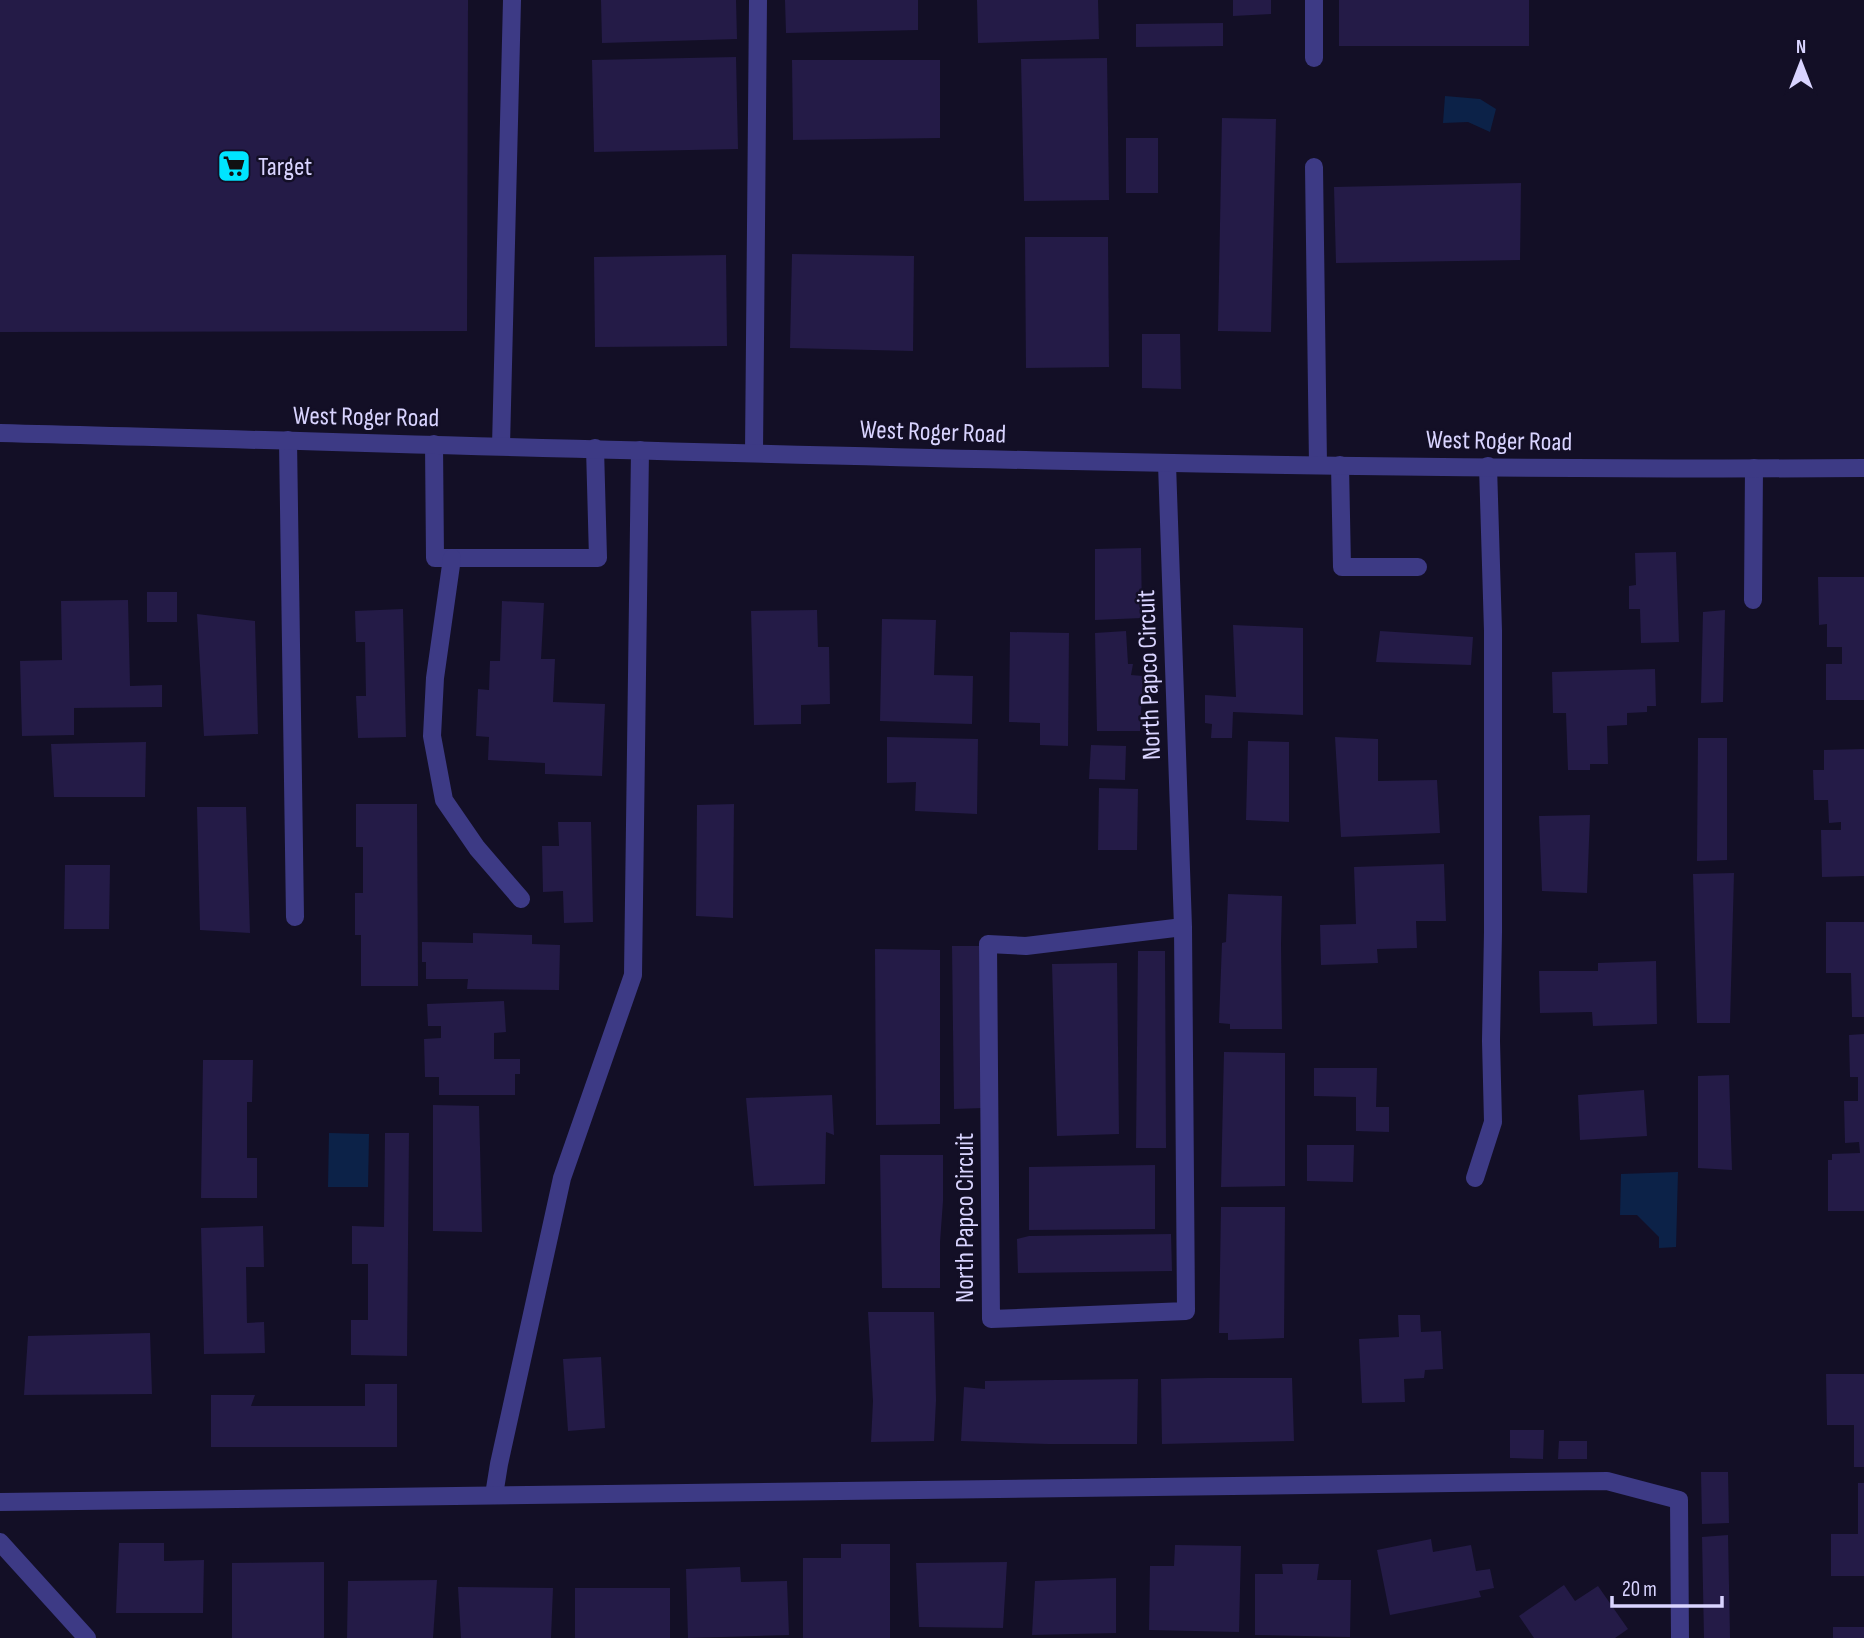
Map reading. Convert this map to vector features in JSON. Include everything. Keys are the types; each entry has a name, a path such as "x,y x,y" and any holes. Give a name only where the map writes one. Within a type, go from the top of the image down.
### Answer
{"street":[{"path":"501,446 512,0"},
{"path":"754,453 758,0"},
{"path":"1314,0 1314,58"},
{"path":"1314,167 1318,465"},
{"name":"West Roger Road","path":"0,433 1167,464 1864,468"},
{"path":"288,440 295,917"},
{"path":"434,444 435,558 598,558 595,448"},
{"path":"494,1495 562,1178 633,975 640,450"},
{"name":"North Papco Circuit","path":"1167,464 1183,927 1186,1311 991,1319 988,944 1026,946 1183,927"},
{"path":"1340,465 1342,567 1418,567"},
{"path":"1475,1178 1493,1122 1493,631 1488,466"},
{"path":"1752,600 1754,468"},
{"path":"452,558 435,678 432,736 444,800 477,848 521,899"},
{"path":"0,1502 1607,1481 1679,1500 1680,1638"},
{"path":"0,1542 87,1638"}],"water":[{"path":"1445,96 1480,99 1496,109 1490,132 1468,122 1443,123"},
{"path":"329,1133 369,1134 368,1187 328,1187"},
{"path":"1678,1172 1676,1247 1659,1248 1659,1237 1637,1215 1620,1215 1621,1174"}],"building":[{"name":"Target","path":"0,0 468,0 467,331 0,332"},
{"path":"601,0 736,0 737,39 602,43"},
{"path":"785,0 918,0 918,30 786,33"},
{"path":"977,0 1098,0 1099,39 978,43"},
{"path":"1233,0 1271,0 1271,14 1233,16"},
{"path":"1339,0 1529,0 1529,46 1339,46"},
{"path":"1223,23 1223,46 1136,47 1136,24"},
{"path":"736,57 738,149 594,152 592,60"},
{"path":"1107,58 1109,200 1024,201 1021,59"},
{"path":"792,60 940,60 940,138 793,140"},
{"path":"1222,118 1276,119 1271,332 1218,331"},
{"path":"1126,138 1158,138 1158,193 1126,193"},
{"path":"1521,183 1520,260 1336,263 1334,187"},
{"path":"1025,237 1108,237 1109,367 1026,368"},
{"path":"792,254 914,256 913,351 790,348"},
{"path":"726,255 727,346 595,347 594,257"},
{"path":"1142,334 1180,334 1181,389 1142,388"},
{"path":"1141,548 1142,618 1095,620 1095,549"},
{"path":"1676,552 1679,642 1641,643 1640,609 1629,609 1629,586 1636,585 1635,553"},
{"path":"1818,577 1864,577 1864,700 1826,700 1826,664 1842,664 1842,647 1827,647 1827,624 1819,625"},
{"path":"147,592 177,592 177,622 147,622"},
{"path":"128,600 130,686 162,685 162,707 74,708 74,735 22,736 20,661 62,660 61,601"},
{"path":"502,601 544,603 541,659 555,659 553,702 605,704 602,776 545,774 545,763 488,760 489,737 476,736 478,689 489,690 490,661 500,661"},
{"path":"403,609 406,737 358,738 356,696 366,696 365,642 356,642 355,611"},
{"path":"817,610 818,647 829,647 830,704 801,705 801,724 754,725 751,611"},
{"path":"1725,610 1723,702 1701,703 1703,612"},
{"path":"197,614 255,621 258,734 204,736"},
{"path":"882,619 936,620 934,675 973,676 972,724 880,721"},
{"path":"1233,625 1303,628 1303,715 1233,712 1232,738 1211,738 1212,724 1205,723 1205,695 1236,697"},
{"path":"1126,631 1128,664 1133,664 1131,675 1143,676 1140,731 1097,731 1095,633"},
{"path":"1380,631 1473,637 1471,665 1376,662"},
{"path":"1010,632 1069,633 1068,746 1040,745 1040,723 1009,722"},
{"path":"1655,669 1656,706 1647,706 1647,712 1627,713 1627,725 1607,726 1608,764 1590,764 1590,770 1568,770 1566,713 1553,713 1552,672"},
{"path":"887,737 978,739 977,814 915,811 916,782 887,783"},
{"path":"1335,737 1378,739 1378,781 1437,780 1440,833 1341,837"},
{"path":"1698,738 1727,738 1727,860 1697,861"},
{"path":"1248,741 1289,742 1289,822 1246,820"},
{"path":"146,742 145,797 54,797 51,744"},
{"path":"1091,745 1126,746 1125,780 1089,779"},
{"path":"1864,749 1864,876 1822,877 1821,830 1841,830 1841,822 1829,823 1828,800 1814,800 1813,770 1824,770 1824,750"},
{"path":"1099,788 1138,789 1137,850 1098,850"},
{"path":"356,804 417,804 418,986 361,986 361,935 355,935 355,893 363,893 363,847 356,847"},
{"path":"734,804 733,918 696,916 697,805"},
{"path":"197,807 246,807 250,933 200,930"},
{"path":"1590,815 1587,893 1542,891 1539,816"},
{"path":"558,822 591,822 593,922 564,923 563,891 543,892 542,846 559,846"},
{"path":"1444,864 1446,921 1416,921 1417,948 1377,949 1378,963 1321,965 1320,925 1356,924 1354,867"},
{"path":"65,865 110,865 109,929 64,929"},
{"path":"1734,873 1730,1023 1697,1023 1693,874"},
{"path":"1228,894 1282,896 1282,1029 1230,1029 1230,1024 1219,1023 1222,943 1226,942"},
{"path":"1826,922 1864,922 1864,1017 1852,1017 1851,973 1826,973"},
{"path":"473,933 532,935 532,944 560,945 559,990 467,989 468,979 426,979 426,962 422,962 422,942 473,943"},
{"path":"952,946 979,946 983,1108 954,1109"},
{"path":"875,949 940,950 940,1124 876,1125"},
{"path":"1138,951 1165,951 1166,1148 1136,1148"},
{"path":"1656,961 1657,1024 1593,1026 1592,1012 1540,1013 1539,971 1598,971 1598,963"},
{"path":"1117,963 1119,1134 1057,1136 1052,964"},
{"path":"504,1001 506,1032 494,1033 494,1059 520,1059 520,1074 515,1074 515,1095 439,1095 439,1077 425,1077 424,1039 441,1038 441,1026 428,1026 427,1004"},
{"path":"1864,1034 1864,1211 1828,1211 1828,1160 1832,1160 1832,1154 1860,1153 1859,1142 1845,1143 1844,1101 1858,1101 1858,1077 1850,1077 1849,1035"},
{"path":"1224,1052 1285,1053 1285,1186 1221,1187"},
{"path":"203,1060 253,1060 252,1102 247,1102 247,1158 257,1158 257,1198 201,1198"},
{"path":"1314,1068 1377,1068 1376,1107 1389,1107 1389,1132 1356,1131 1356,1097 1314,1096"},
{"path":"1729,1075 1732,1170 1698,1168 1698,1076"},
{"path":"1644,1090 1647,1136 1580,1140 1578,1095"},
{"path":"832,1095 834,1135 826,1132 825,1184 754,1186 746,1098"},
{"path":"433,1105 479,1106 482,1232 433,1231"},
{"path":"385,1133 409,1133 407,1356 351,1355 351,1320 368,1320 368,1264 352,1264 352,1226 384,1227"},
{"path":"1307,1145 1354,1145 1353,1182 1307,1181"},
{"path":"880,1155 943,1155 940,1288 882,1288"},
{"path":"1155,1165 1155,1229 1029,1230 1029,1167"},
{"path":"1221,1207 1285,1207 1284,1338 1228,1340 1228,1333 1219,1333"},
{"path":"263,1226 264,1267 246,1267 247,1323 264,1322 265,1353 204,1354 201,1228"},
{"path":"1171,1234 1172,1271 1018,1273 1017,1239 1029,1236"},
{"path":"868,1312 934,1312 934,1441 871,1442 873,1401"},
{"path":"1398,1315 1420,1315 1421,1332 1441,1331 1443,1369 1425,1370 1424,1378 1404,1379 1405,1402 1362,1403 1359,1339 1399,1337"},
{"path":"150,1333 152,1394 24,1395 28,1336"},
{"path":"601,1357 605,1428 568,1431 563,1359"},
{"path":"1826,1374 1864,1374 1864,1467 1854,1467 1854,1425 1827,1425"},
{"path":"1292,1378 1294,1441 1162,1444 1161,1379"},
{"path":"1138,1379 1137,1444 961,1441 964,1387 985,1389 985,1381"},
{"path":"365,1384 397,1384 397,1447 211,1447 211,1395 255,1395 251,1406 365,1406"},
{"path":"1510,1430 1544,1430 1543,1459 1510,1458"},
{"path":"1559,1441 1587,1441 1587,1459 1558,1459"},
{"path":"1701,1472 1728,1472 1729,1523 1702,1524"},
{"path":"1858,1483 1864,1483 1864,1576 1831,1576 1831,1534 1858,1534"},
{"path":"1728,1535 1730,1638 1704,1638 1702,1537"},
{"path":"1431,1539 1433,1552 1471,1545 1476,1571 1490,1569 1494,1588 1479,1591 1481,1597 1390,1615 1377,1550"},
{"path":"119,1543 164,1543 164,1561 204,1560 203,1613 116,1613"},
{"path":"841,1544 890,1544 890,1638 803,1638 803,1558 841,1558"},
{"path":"1175,1545 1241,1546 1239,1632 1149,1630 1150,1566 1174,1566"},
{"path":"324,1562 324,1638 232,1638 232,1563"},
{"path":"1007,1562 1003,1628 919,1627 916,1563"},
{"path":"1282,1564 1319,1564 1317,1580 1351,1580 1350,1637 1255,1635 1255,1574 1283,1574"},
{"path":"740,1567 741,1582 787,1581 789,1635 688,1638 686,1569"},
{"path":"1116,1578 1116,1633 1032,1635 1035,1581"},
{"path":"437,1580 433,1638 347,1638 348,1581"},
{"path":"1564,1585 1575,1601 1598,1586 1628,1629 1615,1638 1534,1638 1519,1616"},
{"path":"458,1587 553,1588 551,1638 461,1638"},
{"path":"575,1588 670,1588 670,1638 575,1638"},
{"path":"1833,1627 1864,1627 1864,1638 1833,1638"}],"place":[{"name":"Target","path":"234,166"}]}
